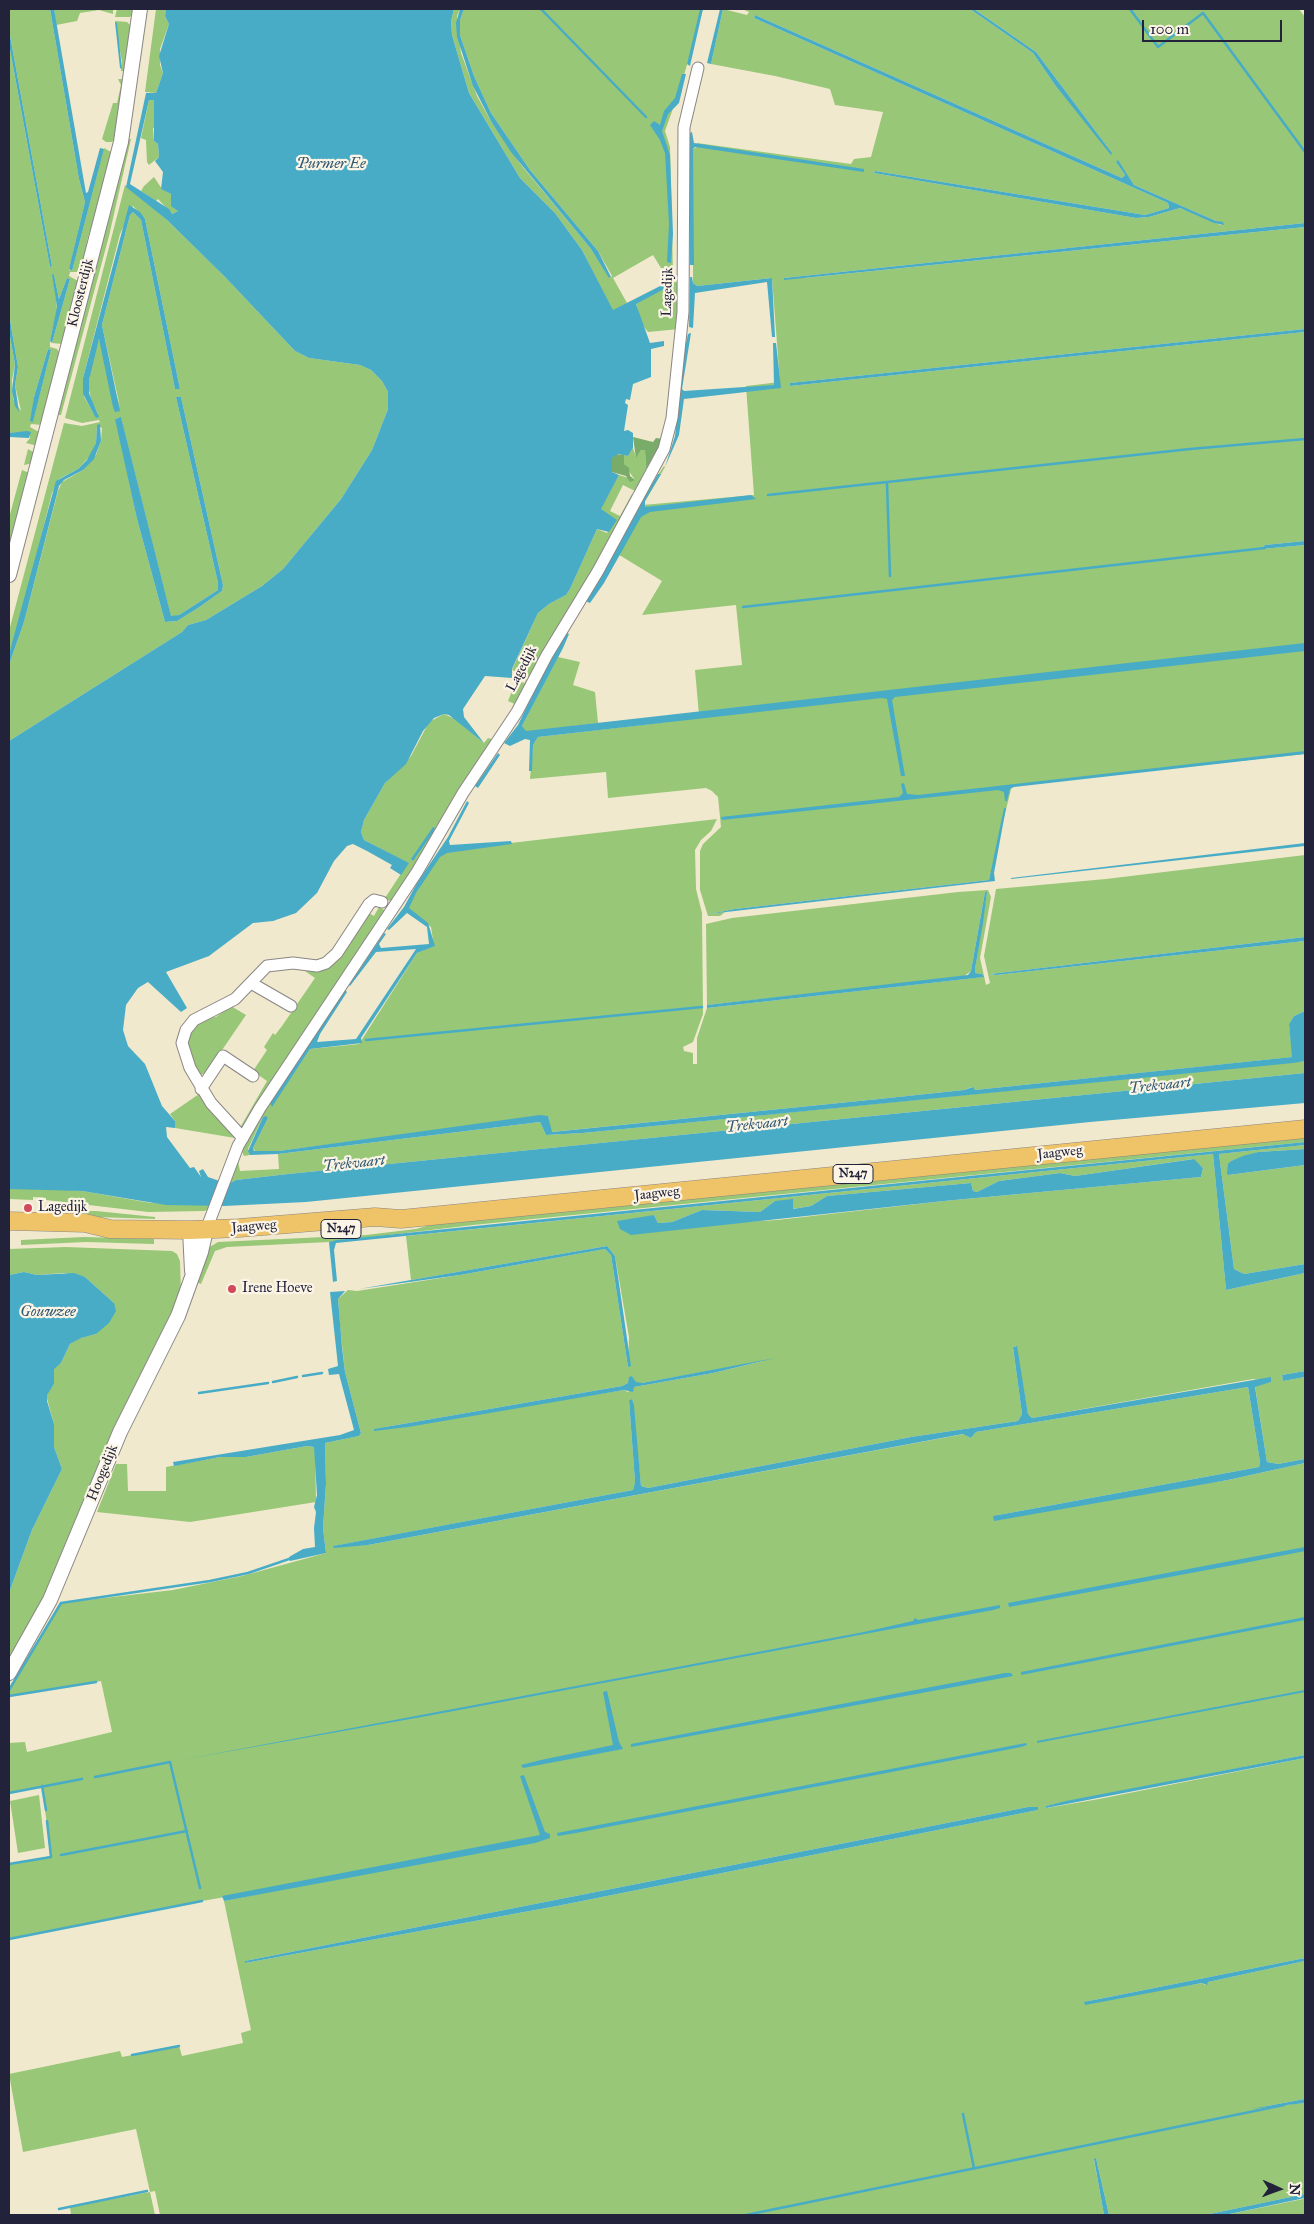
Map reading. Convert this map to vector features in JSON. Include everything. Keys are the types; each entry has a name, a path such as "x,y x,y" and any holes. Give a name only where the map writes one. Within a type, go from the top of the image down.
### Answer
{"main road":[{"name":"Jaagweg","path":"9,1221 85,1223 110,1229 198,1230 375,1217 401,1219 1305,1128"},
{"name":"N247","path":"9,1231 80,1233 110,1229"}],"street":[{"name":"Kloosterdijk","path":"9,575 121,142 140,9"},
{"name":"Lagedijk","path":"198,1230 213,1209 243,1138 268,1094 417,872 463,793 517,712 547,655 598,571 664,449 672,418 684,305 684,127 698,68"},
{"path":"243,1138 201,1089 184,1055 182,1043 186,1030 201,1015 235,1000 261,970 274,964 317,966 326,963 337,953 364,910 374,900 382,902"},
{"path":"251,983 291,1006"},
{"path":"201,1089 223,1056 253,1076"},
{"name":"Hoogedijk","path":"9,1673 50,1600 120,1432 178,1316 201,1252 198,1230"}],"green space":[{"path":"9,9 50,9 79,179 85,202 69,270 72,271 104,148 111,152 104,187 88,237 81,272 70,272 69,276 78,281 62,344 52,343 70,279 67,278 59,299 54,275 57,310 50,347 57,349 61,355 42,425 31,424 30,427 39,432 36,444 34,445 26,443 30,438 30,432 9,433 9,331 15,364 12,380 13,399 21,411 15,385 18,367 9,314 9,44 50,267 52,266 9,30","holes":["48,349 51,350 33,421 34,397"]},
{"path":"54,9 113,9 113,14 99,10 80,13 77,21 56,25"},
{"path":"117,9 136,9 130,17 115,17"},
{"path":"156,9 166,9 165,16 169,24 160,49 160,65 163,73 156,93 145,92"},
{"path":"454,9 460,9 457,16 461,53 477,96 492,123 522,166 591,249 610,278 612,276 598,251 530,170 491,113 474,76 460,35 460,20 464,9 703,9 680,89 665,131 670,147 673,274 667,274 667,268 661,268 653,255 613,278 627,303 613,311 582,250 555,213 520,178 469,93 452,35 451,21"},
{"path":"723,9 747,15 749,12 742,9 970,9 1033,53 1055,85 1112,153 1036,52 974,9 1299,9 1305,17 1305,223 784,278 804,278 1305,227 1305,329 790,383 790,386 1305,332 1305,541 1265,545 1262,549 1305,545 1305,754 1012,785 989,880 735,909 709,914 725,912 720,916 708,916 700,890 700,851 703,844 721,827 718,797 712,791 706,788 608,798 606,772 530,779 533,745 538,737 667,722 699,715 695,670 742,665 736,605 642,615 662,581 616,553 642,505 637,506 664,466 643,505 754,495 746,386 780,382 772,278 697,286 693,283 693,149 697,147 697,143 851,164 854,159 871,157 883,112 835,105 830,89 711,64","holes":["755,15 1122,178 1125,175 1116,162 1118,161 1134,185 1216,221 1223,226 1180,208 1149,217 1136,218 874,173 875,171 1145,215 1169,208 1168,203 754,18"]},
{"path":"115,21 127,22 134,29 126,71 121,71 122,62"},
{"path":"118,79 123,79 115,138 112,142 106,142 102,139 113,103 117,103 121,85"},
{"path":"149,100 154,100 156,127 153,128 154,141 158,144 159,157 149,165 147,162 146,140 141,138"},
{"path":"128,139 131,139 109,236 61,415 58,415 56,413"},
{"path":"154,177 162,189 171,194 178,211 172,214 158,199 156,201 141,191"},
{"path":"125,185 167,220 225,277 295,351 309,358 360,365 371,370 382,381 388,392 388,409 372,450 341,499 283,569 262,586 206,620 188,625 182,632 9,741 9,665 24,622 58,491 62,482 83,470 96,455 101,441 102,428 97,425 96,443 91,455 78,469 59,479 52,493 24,605 9,654 9,631 64,423 82,426 100,422 99,420 82,423 65,418","holes":["133,206 145,219 180,389 175,389 141,220 133,212 130,215 102,325 120,407 99,339 92,360 88,387 98,414 93,412 84,397 83,378 120,234","176,397 181,397 223,585 222,591 198,608 177,621 165,622 137,519 116,418 121,418 171,617 179,615 218,590 218,583"]},
{"path":"671,282 676,282 681,286 679,329 648,332 641,323 636,303 670,286"},
{"path":"633,437 653,442 656,438 663,439 646,469 645,450 641,450 636,458"},
{"path":"633,448 636,457 641,450 645,450 646,469 635,491 623,485 610,511 620,516 632,494 634,497 517,705 508,701 516,681 525,683 527,675 512,670 538,613 549,604 566,595 597,529 607,533 616,521 600,509 619,475 635,480 624,464 624,455 628,456"},
{"path":"28,449 35,453 33,463 24,465"},
{"path":"615,454 624,455 624,464 629,468 630,476 635,480 630,482 626,476 612,472 612,458"},
{"path":"22,470 29,473 9,558 9,518"},
{"path":"558,657 580,662 573,685 595,692 598,723 526,732 522,726"},
{"path":"444,714 455,719 484,743 488,738 495,740 393,903 385,898 408,863 364,840 361,832 364,820 385,783 411,756 429,722"},
{"path":"717,819 711,831 701,840 695,850 696,889 702,913 703,1014 693,1042 683,1047 684,1051 693,1053 693,1064 697,1064 697,1038 707,1008 983,977 982,974 975,973 975,969 987,892 985,892 971,971 963,977 707,1005 706,924 732,918 988,890 991,897 980,958 986,985 990,983 984,956 996,889 1106,879 1305,855 1305,937 990,974 996,975 1305,941 1305,1011 1294,1016 1289,1024 1293,1057 975,1090 972,1087 964,1090 551,1132 548,1116 279,1151 255,1151 253,1148 268,1118 263,1117 248,1149 250,1155 244,1156 241,1149 246,1139 305,1048 282,1091 310,1049 359,1044 417,953 434,946 431,927 405,910 442,851"},
{"path":"379,907 386,911 357,957 349,963 338,985 242,1130 227,1115 229,1114 241,1126 267,1081 253,1071 267,1050 264,1047 273,1033 275,1035 282,1026 315,978 305,971 348,947 365,920 367,912 374,916"},
{"path":"344,989 334,1009 307,1046"},
{"path":"231,1006 246,1015 207,1072 198,1076 186,1046 191,1028 205,1018 216,1017"},
{"path":"1305,1061 1305,1073 288,1174 236,1180 228,1184 238,1161 240,1171 279,1169 278,1154 540,1122 546,1135 583,1133"},
{"path":"199,1094 235,1138 175,1128 175,1121 170,1114"},
{"path":"1305,1135 1305,1142 473,1225 329,1242 227,1247 215,1251 201,1284 196,1282 208,1248 218,1242 366,1235 416,1229 437,1223"},
{"path":"1305,1145 1305,1149 1258,1152 1231,1161 1228,1175 1305,1165 1305,1264 1244,1274 1234,1269 1219,1154"},
{"path":"1213,1154 1226,1290 1305,1273 1305,1371 1282,1375 1283,1381 1305,1377 1305,1459 1278,1464 1267,1462 1255,1386 1271,1382 1253,1379 1032,1418 1028,1414 1016,1346 1013,1347 1022,1414 1018,1421 911,1437 648,1488 641,1486 632,1399 629,1400 635,1482 633,1490 334,1546 368,1545 964,1434 971,1438 976,1432 1248,1387 1260,1462 1259,1467 993,1516 1228,1480 1305,1463 1305,1755 1046,1806 1047,1808 1099,1799 1305,1758 1305,1958 1084,2002 1203,1983 1205,1985 1208,1982 1305,1961 1305,2099 1262,2107 1305,2103 1305,2194 1205,2215 1109,2215 1096,2158 1094,2160 1104,2215 160,2215 155,2191 150,2192 136,2129 23,2152 9,2074 120,2051 122,2057 179,2046 182,2056 243,2043 241,2033 251,2030 224,1901 363,1873 202,1901 9,1939 9,1864 51,1856 42,1787 9,1793 9,1743 25,1742 27,1752 112,1732 101,1681 9,1696 9,1690 61,1603 173,1590 242,1576 326,1553 323,1528 326,1484 325,1443 359,1436 361,1433 345,1372 338,1299 348,1290 357,1291 460,1275 605,1249 611,1255 628,1367 629,1337 615,1256 607,1246 411,1280 406,1236","holes":["1193,1159 1203,1168 1201,1177 944,1201 777,1220 620,1229 654,1215 658,1223 672,1222 702,1210 760,1212 775,1201 792,1209 811,1206 827,1196 971,1183 973,1191 977,1192 999,1181 1060,1173 1075,1176","763,1361 713,1373 634,1387 628,1392 624,1390 374,1429 622,1386 628,1383 632,1376 636,1383","1028,1807 1037,1807 1038,1810 557,1906 245,1963 245,1961"]},
{"path":"44,1188 82,1191 151,1203 210,1205 208,1210 204,1211 148,1212 46,1200 46,1198 33,1197 33,1200 9,1199 9,1189"},
{"path":"71,1211 96,1211 155,1217 155,1219 96,1217"},
{"path":"84,1237 154,1239 154,1244 86,1242 21,1245 21,1240"},
{"path":"66,1247 172,1251 177,1254 180,1261 181,1294 59,1568 27,1633 9,1656 9,1593 32,1530 62,1469 54,1447 54,1424 46,1395 54,1384 54,1368 61,1363 70,1344 80,1338 96,1334 114,1303 85,1277 64,1273 37,1275 24,1272 9,1275 9,1249"},
{"path":"307,1446 315,1447 316,1502 190,1522 97,1512 116,1464 127,1464 128,1491 166,1491 166,1467 220,1457 246,1457"},
{"path":"39,1795 45,1848 18,1853 10,1801"},
{"path":"150,2192 155,2215 71,2215 70,2207"},
{"path":"1305,2198 1305,2215 1225,2215 1303,2199"}],"water":[{"path":"50,9 54,9 86,193 88,192 100,148 104,149 72,271 69,269 85,202 79,179"},
{"name":"Purmer Ee","path":"166,9 454,9 451,21 452,35 469,93 520,178 555,213 582,250 613,310 668,282 669,278 671,278 670,286 636,304 650,343 664,341 664,346 651,349 651,377 633,384 630,400 626,399 625,403 628,405 624,431 628,430 633,433 633,448 628,456 618,454 612,458 612,472 619,475 601,509 617,520 609,532 597,529 566,595 549,604 538,613 512,669 512,678 485,676 463,709 464,717 484,743 449,715 444,714 434,718 423,731 406,764 385,783 364,820 361,832 364,840 409,863 401,875 390,868 392,865 367,851 353,844 347,846 334,861 317,893 296,913 273,921 253,923 209,956 166,972 187,1008 181,1012 148,982 138,988 126,1005 123,1030 128,1046 145,1064 162,1106 175,1121 175,1128 166,1127 167,1137 190,1168 194,1167 201,1177 199,1171 203,1169 208,1177 228,1184 236,1180 288,1174 1305,1073 1305,1103 1090,1122 306,1202 224,1206 166,1205 82,1191 9,1189 9,741 182,632 188,625 206,620 262,586 283,569 341,499 372,450 388,409 388,392 382,381 371,370 360,365 309,358 295,351 225,277 167,220 126,187 146,93 156,93 163,73 159,56 169,24 165,16","holes":["149,100 154,100 154,141 158,144 159,157 155,161 163,172 161,189 171,194 171,206 178,211 172,214 169,209 130,184"]},
{"path":"460,9 464,9 460,20 460,35 474,76 491,113 530,170 598,251 611,277 609,278 591,249 511,152 492,123 473,86 457,37 456,23"},
{"path":"700,9 703,9 690,66 687,64"},
{"path":"720,9 723,9 711,64 707,63"},
{"path":"970,9 974,9 1036,52 1112,153 1111,155 1055,85 1033,53"},
{"path":"755,15 1122,178 1125,175 1116,162 1118,160 1134,185 1216,221 1223,222 1224,225 1214,223 1180,208 1149,217 1136,218 874,173 875,171 1145,215 1169,208 1168,203 754,18"},
{"path":"115,22 117,23 122,69 120,68"},
{"path":"9,30 52,266 50,267 9,44"},
{"path":"682,74 686,74 679,103 668,114 662,131 670,155 673,234 671,263 667,262 669,224 665,153 660,140 650,125 654,121 660,125 664,111 675,98"},
{"path":"692,132 694,143 864,169 864,172 695,147 693,149 694,265 690,265 690,133"},
{"path":"129,205 140,212 145,219 180,389 175,389 141,220 133,212 130,215 102,325 120,411 115,412 113,407 99,339 89,380 89,393 99,417 96,418 83,394 83,378"},
{"path":"1305,223 1305,227 784,280 784,278"},
{"path":"52,274 54,275 59,299 67,278 70,279 52,343 50,341 57,307"},
{"path":"690,277 692,277 693,283 697,286 772,278 775,337 772,337 767,282 695,293 693,328 689,327"},
{"path":"9,314 18,367 15,385 19,412 15,406 12,391 15,364 9,331"},
{"path":"1305,329 1305,332 790,386 790,383"},
{"path":"691,333 682,389 684,391 774,385 773,343 776,343 781,388 684,399 679,435 665,467 675,436 685,347 688,334"},
{"path":"48,349 51,350 33,422 30,421 34,397"},
{"path":"176,397 181,397 223,585 222,591 198,608 177,621 165,622 137,519 115,419 121,417 171,616 179,615 218,590 218,583"},
{"path":"100,424 101,441 94,459 83,470 64,480 59,486 24,622 9,665 9,654 56,481 78,469 87,460 96,443 97,425"},
{"path":"31,432 29,438 9,437 9,433"},
{"path":"658,474 661,474 645,501 645,507 751,495 756,499 650,512 641,517 604,583 590,603 585,601"},
{"path":"1305,541 1305,545 1262,549 1265,545"},
{"path":"567,633 569,634 563,648 522,726 526,731 1305,643 1305,651 895,697 892,700 905,776 901,776 887,699 882,698 538,737 533,745 532,771 529,771 530,740 525,739 510,746 504,743 518,725 547,665"},
{"path":"1305,751 1305,754 1014,787 1010,789 1007,801 1005,801 1004,792 998,790 722,820 721,817 899,797 903,793 901,784 904,783 907,794 918,795"},
{"path":"498,753 500,755 478,788 475,786"},
{"path":"467,801 469,803 449,841 450,845 511,841 512,844 447,853 440,857 416,893 409,908 428,923 435,946 417,953 361,1038 362,1043 310,1049 272,1107 270,1103 282,1083 345,990 347,992 320,1034 317,1042 356,1039 416,949 376,952 350,986 384,933 386,934 379,944 381,948 429,944 427,927 407,913 389,930 387,929 404,907 417,883 448,837"},
{"path":"1004,808 1006,808 994,873 995,881 709,914 735,909 989,880"},
{"path":"433,827 435,828 432,834 413,861 411,859"},
{"path":"1305,843 1305,846 1011,879 1011,878"},
{"path":"985,892 987,892 983,923 975,969 975,973 982,974 984,977 707,1008 707,1005 968,975 971,971"},
{"path":"1305,937 1305,941 996,975 990,974"},
{"path":"1305,1011 1305,1061 1293,1063 583,1133 546,1135 540,1122 278,1154 250,1155 248,1151 263,1117 266,1116 268,1118 253,1148 254,1151 279,1151 540,1115 548,1116 552,1132 964,1090 973,1087 975,1090 1292,1057 1289,1024 1294,1016"},
{"path":"1305,1142 1305,1145 1219,1154 1234,1269 1244,1274 1305,1264 1305,1273 1226,1290 1213,1154 336,1243 334,1250 337,1281 333,1282 329,1242 337,1240"},
{"path":"1305,1149 1305,1165 1228,1175 1227,1173 1228,1164 1243,1156 1258,1152"},
{"path":"1194,1159 1203,1168 1201,1177 944,1201 631,1235 620,1229 617,1221 654,1215 658,1223 672,1222 702,1210 760,1212 775,1201 793,1199 793,1209 811,1206 827,1196 971,1183 973,1191 977,1192 999,1181 1060,1173 1075,1176"},
{"path":"607,1246 615,1256 631,1366 628,1367 611,1255 605,1249 460,1275 359,1289"},
{"name":"Gouwzee","path":"24,1272 37,1275 74,1273 85,1277 114,1303 116,1311 109,1323 96,1334 81,1338 70,1344 61,1363 54,1369 54,1384 47,1395 47,1401 54,1424 54,1447 62,1469 32,1530 9,1593 9,1275"},
{"path":"345,1291 338,1299 342,1347 345,1372 361,1433 359,1436 325,1443 326,1484 323,1528 326,1553 290,1561 289,1557 303,1549 315,1547 314,1528 316,1512 314,1507 317,1495 314,1447 307,1446 246,1457 220,1457 174,1466 173,1462 340,1435 354,1430 339,1374 329,1375 328,1369 338,1366 330,1292"},
{"path":"1017,1346 1028,1414 1032,1418 1271,1377 1271,1382 1255,1387 1267,1462 1278,1464 1305,1459 1305,1463 1228,1480 994,1521 993,1516 1259,1467 1260,1462 1248,1387 976,1432 971,1438 963,1434 368,1545 334,1548 333,1546 633,1490 635,1482 629,1400 632,1399 641,1486 648,1488 911,1437 1018,1421 1022,1414 1013,1347"},
{"path":"775,1358 713,1373 634,1387 633,1392 624,1390 408,1427 374,1431 374,1429 622,1386 628,1383 629,1377 632,1376 636,1382 642,1383"},
{"path":"1305,1371 1305,1377 1283,1381 1282,1375"},
{"path":"1305,1547 1305,1551 1239,1564 1009,1607 1008,1603"},
{"path":"1000,1605 1000,1608 993,1610 181,1760 864,1632 913,1621 915,1618 918,1620"},
{"path":"1305,1617 1305,1620 1021,1675 1021,1672"},
{"path":"1011,1673 1013,1676 631,1747 631,1744"},
{"path":"1305,1690 1305,1692 1037,1743 1037,1741"},
{"path":"607,1691 619,1742 623,1749 523,1768 521,1765 613,1745 603,1692"},
{"path":"1026,1743 1027,1745 1021,1747 576,1833 558,1836 557,1833"},
{"path":"1305,1755 1305,1758 1046,1808 1046,1806 1066,1801"},
{"path":"524,1775 545,1832 550,1834 550,1838 535,1843 224,1901 222,1896 540,1835 520,1776"},
{"path":"1028,1807 1038,1807 1038,1810 557,1906 245,1963 245,1961"},
{"path":"1305,1958 1305,1961 1208,1982 1207,1985 1202,1983 1085,2005 1084,2002"},
{"path":"1305,2099 1305,2103 1251,2109"},
{"path":"1096,2158 1109,2215 1104,2215 1094,2159"},
{"path":"1305,2194 1305,2198 1225,2215 1205,2215"}],"waterway":[{"path":"541,9 646,117"},
{"path":"1130,9 1158,47 1203,13 1305,152"},
{"path":"768,495 1190,449 1305,439"},
{"path":"887,483 890,576"},
{"path":"743,607 1265,548"},
{"path":"366,1040 702,1007"},
{"path":"303,1376 322,1373"},
{"path":"273,1382 297,1377"},
{"path":"199,1393 268,1383"},
{"path":"9,1690 61,1603 210,1581 248,1573 292,1558"},
{"path":"9,1696 96,1682"},
{"path":"95,1777 170,1762 200,1888"},
{"path":"9,1793 82,1779"},
{"path":"42,1786 46,1810"},
{"path":"9,1864 51,1857 47,1821"},
{"path":"61,1855 187,1831"},
{"path":"9,1939 202,1901"},
{"path":"132,2055 179,2046"},
{"path":"746,2215 1284,2105"},
{"path":"963,2114 974,2168"},
{"path":"59,2209 147,2191"}],"place":[{"name":"Lagedijk","path":"28,1208"},
{"name":"Irene Hoeve","path":"232,1289"}],"water label":[{"name":"Trekvaart","path":"1160,1086"},
{"name":"Trekvaart","path":"757,1125"},
{"name":"Trekvaart","path":"354,1164"}]}
